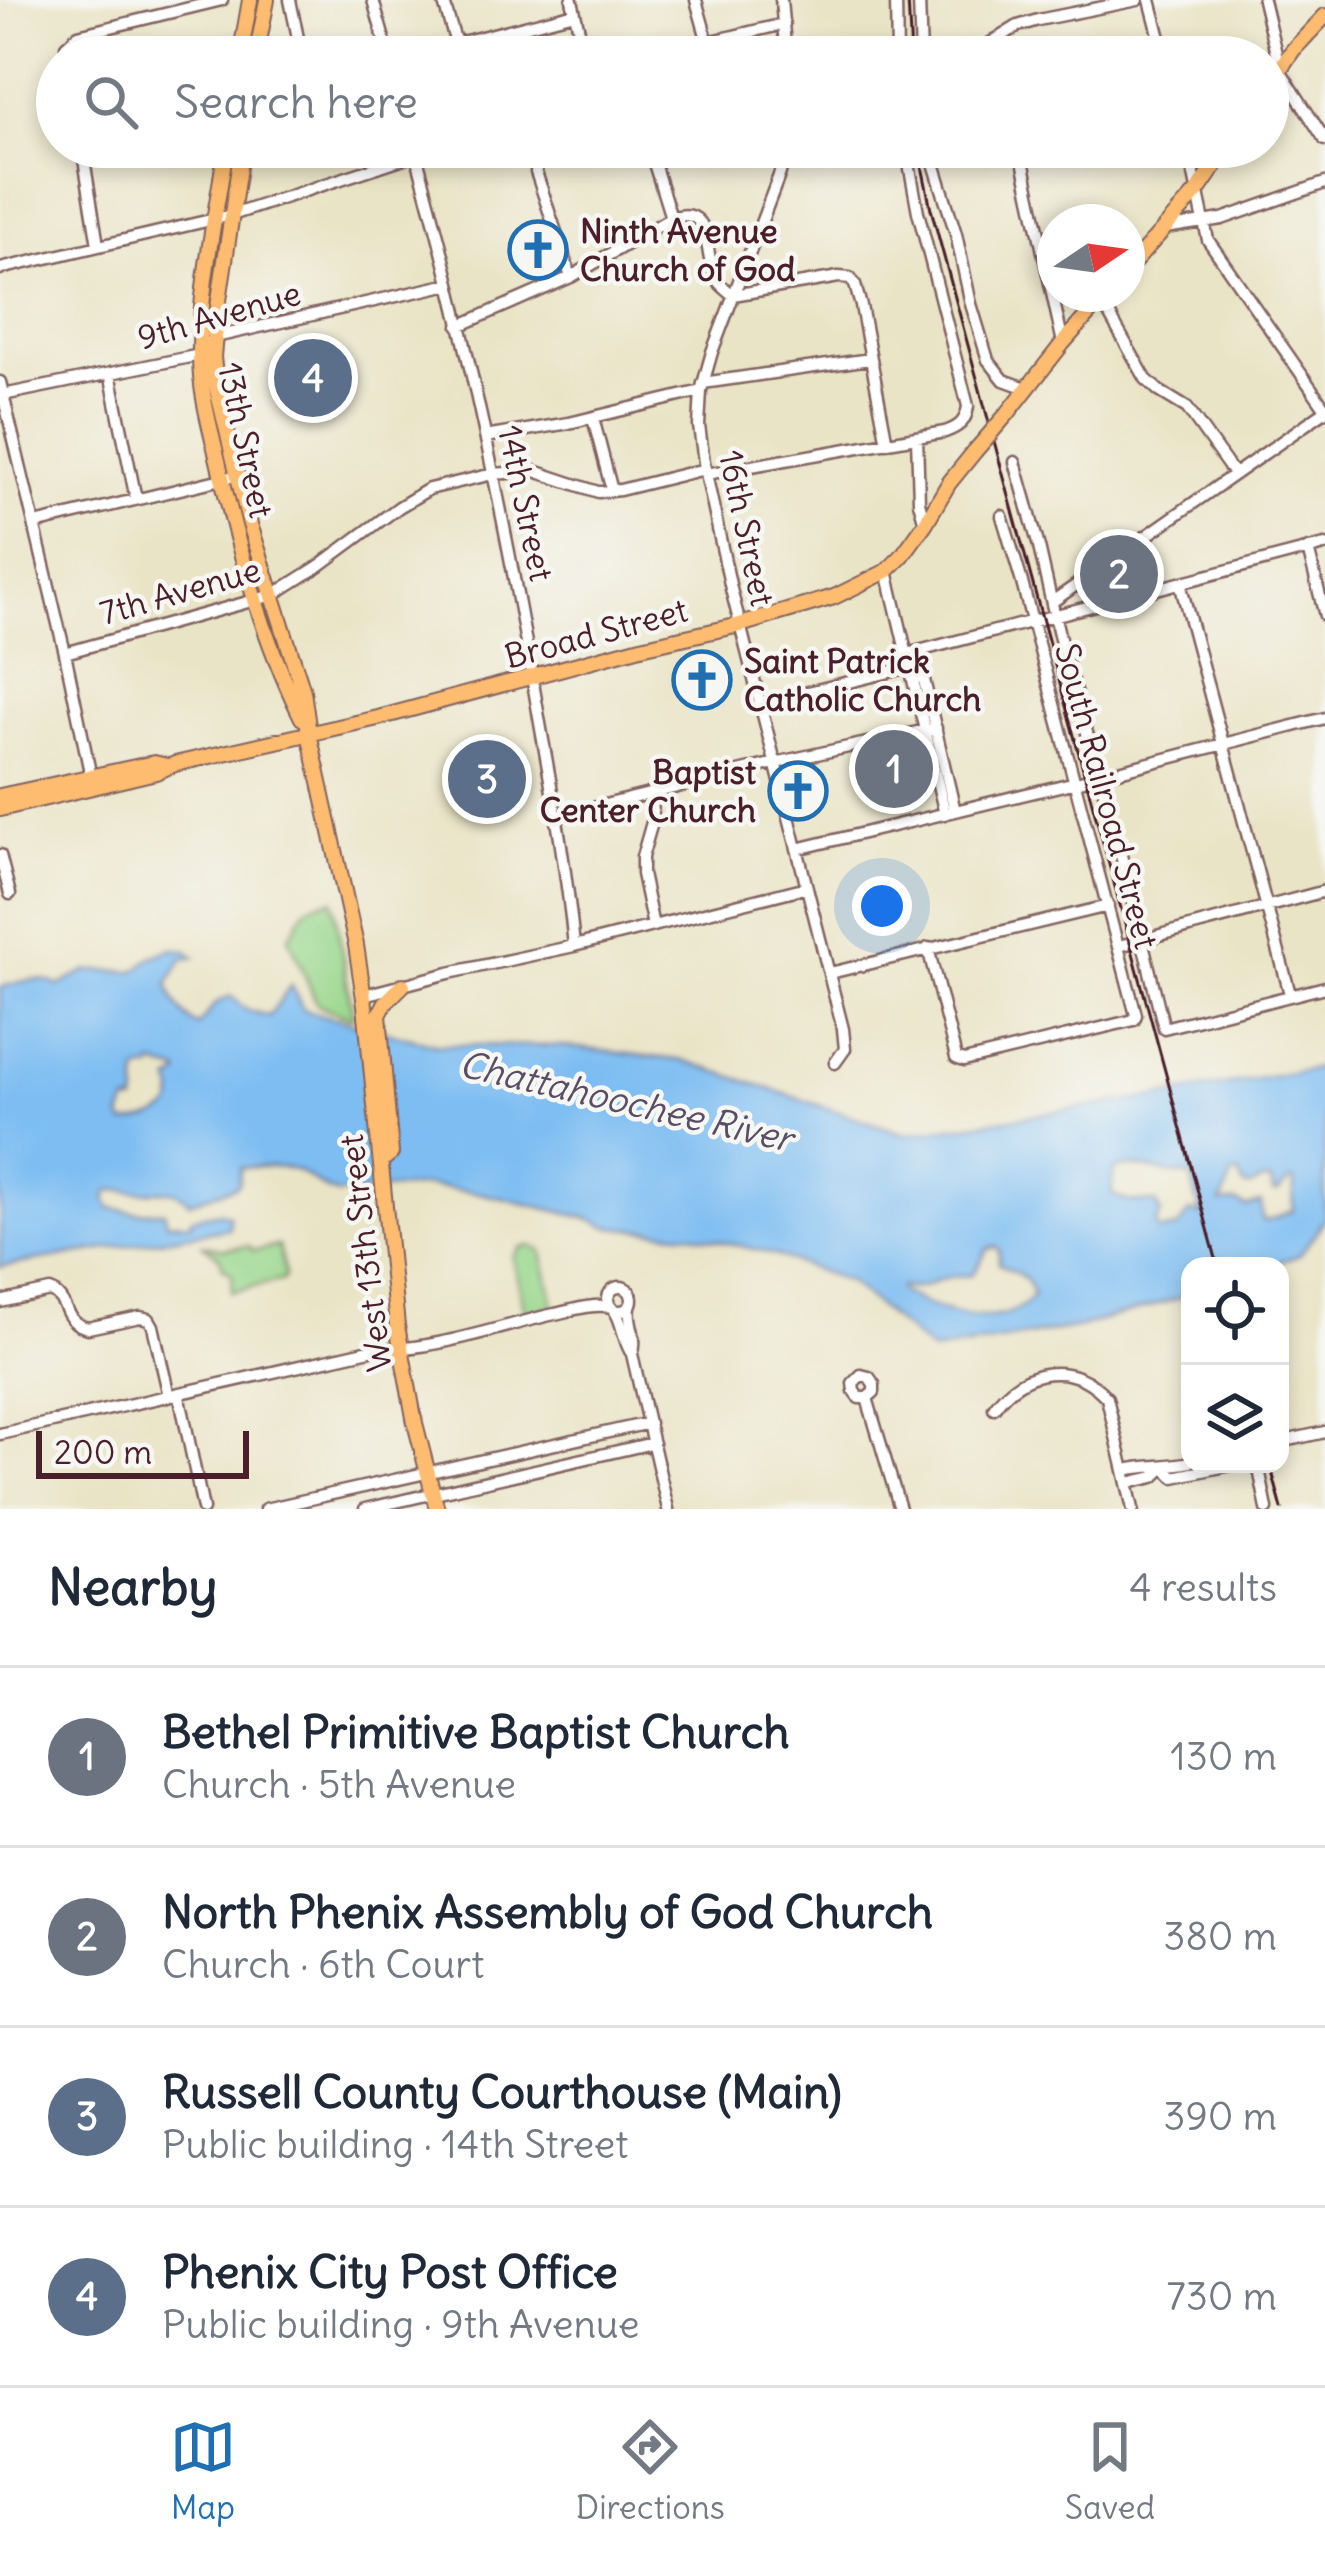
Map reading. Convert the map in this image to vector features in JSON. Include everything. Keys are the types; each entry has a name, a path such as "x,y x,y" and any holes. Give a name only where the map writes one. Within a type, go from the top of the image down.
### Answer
{"main road":[{"path":"244,36 250,0"},
{"path":"260,36 267,0"},
{"path":"1289,56 1325,16"},
{"name":"13th Street","path":"223,168 205,288 202,388 303,691 364,1000"},
{"name":"13th Street","path":"239,168 215,337 216,385 256,600 287,688 309,733"},
{"path":"1145,250 1214,168"},
{"name":"Broad Street","path":"0,809 154,763 167,766 378,718 834,597 887,571 902,556 949,483 1091,312"},
{"name":"Broad Street","path":"0,796 92,781"},
{"path":"380,1161 391,1153 380,1015 403,985"},
{"name":"West 13th Street","path":"364,1000 397,1326 435,1501"}],"street":[{"path":"158,0 161,15"},
{"path":"78,36 222,0"},
{"path":"290,0 298,36"},
{"path":"373,0 383,36"},
{"path":"443,0 453,36"},
{"path":"696,0 706,36"},
{"path":"781,0 785,36"},
{"path":"895,36 896,0"},
{"path":"919,0 920,36"},
{"path":"1008,36 1018,26 1138,0"},
{"path":"1150,0 1159,36"},
{"path":"1263,0 1272,36"},
{"path":"486,36 574,7"},
{"path":"733,36 784,24"},
{"path":"1289,84 1325,140"},
{"path":"85,168 98,244"},
{"path":"0,269 232,214 364,168"},
{"name":"14th Street","path":"420,168 485,436 533,676 574,946"},
{"path":"655,168 670,218"},
{"name":"16th Street","path":"779,168 702,387 699,426 740,625 830,973 845,1048 835,1063"},
{"name":"7th Avenue","path":"65,653 272,595 430,490 493,474 542,472 590,490 611,491 945,432 961,424 968,406 910,168"},
{"path":"936,168 984,352 1004,380 1027,388"},
{"path":"1025,168 1063,343"},
{"path":"1052,602 1325,410 1208,240 1193,168"},
{"path":"536,172 571,277"},
{"path":"1165,228 1204,224 1325,183"},
{"path":"459,326 571,277 682,214 698,221 715,278 733,295 850,278 861,306 886,442"},
{"name":"9th Avenue","path":"1,388 200,356 215,337 450,284"},
{"path":"1112,312 1146,380 1187,408 1234,475"},
{"path":"485,436 592,418 702,387 870,359"},
{"path":"110,373 136,499"},
{"path":"1,388 92,781"},
{"path":"592,418 611,491"},
{"path":"916,437 919,502 925,524"},
{"path":"1015,462 1164,1028 1325,987"},
{"path":"34,524 230,477"},
{"name":"South Railroad Street","path":"928,948 956,1058 964,1061 1134,1020 1136,1015 1002,516"},
{"path":"907,654 1325,545"},
{"path":"1308,549 1325,616"},
{"path":"887,571 910,668 924,680 950,812"},
{"path":"1180,583 1290,994"},
{"path":"759,704 910,668"},
{"path":"797,849 1325,718"},
{"path":"556,818 930,729"},
{"path":"652,795 652,831 642,857 642,874 653,926"},
{"path":"0,855 10,894"},
{"path":"364,1000 403,985 807,887"},
{"path":"1119,946 1325,891"},
{"path":"830,973 1108,907"},
{"path":"609,1304 614,1289 627,1288 632,1295 628,1314 635,1343 632,1354"},
{"path":"0,1302 54,1292 70,1319 88,1328 149,1318 203,1509"},
{"path":"0,1434 379,1348 417,1346 609,1304 622,1311 629,1307"},
{"path":"609,1304 620,1317 632,1354 668,1509"},
{"path":"994,1408 1005,1392 1033,1375 1059,1372 1096,1385 1107,1398 1133,1509"},
{"path":"867,1398 900,1509"},
{"path":"265,1509 649,1423"},
{"path":"1289,1440 1325,1432"},
{"path":"365,1509 435,1501 653,1444"},
{"path":"1126,1477 1154,1477 1165,1467 1181,1464"},
{"path":"1165,1467 1174,1477 1193,1473"},
{"path":"1260,1473 1267,1509"}],"green space":[{"path":"333,900 353,1016 348,1017 317,1004 289,937 308,907"},
{"path":"201,1244 224,1249 248,1246 253,1251 278,1246 283,1280 231,1292 230,1272 223,1268 220,1257"},
{"path":"520,1248 542,1251 554,1305 525,1312 513,1258"}],"water":[{"name":"Chattahoochee River","path":"171,949 195,957 183,959 168,984 179,1008 198,1026 215,1004 231,996 246,1010 269,1016 291,985 303,1010 438,1045 561,1046 686,1061 905,1134 1325,1067 1325,1218 1300,1255 1289,1259 1181,1257 1179,1298 1080,1327 932,1352 847,1281 766,1252 692,1234 608,1227 480,1193 429,1186 337,1194 298,1171 279,1167 240,1168 234,1187 189,1202 166,1191 114,1190 106,1199 110,1208 164,1211 167,1223 191,1223 191,1218 220,1212 229,1215 229,1228 0,1267 0,988 38,980 58,986 87,971 135,971","holes":["154,1065 180,1072 171,1082 173,1102 163,1114 125,1124 127,1103 137,1099 140,1071","1132,1166 1191,1177 1201,1215 1190,1212 1178,1228 1159,1231 1155,1224 1161,1214 1156,1203 1127,1201 1112,1193 1113,1172","1233,1174 1249,1187 1271,1181 1273,1192 1294,1181 1293,1211 1263,1221 1261,1203 1246,1207 1221,1203","996,1247 999,1264 1028,1283 1033,1296 1020,1308 987,1317 968,1316 900,1291 900,1287 922,1287 970,1275 987,1249"]}],"railway":[{"path":"908,0 910,36"},
{"path":"922,168 1216,1257"},
{"path":"1272,1473 1282,1509"}],"place":[{"name":"Ninth Avenue Church of God","path":"538,250"},
{"name":"Phenix City Post Office","path":"313,378"},
{"name":"North Phenix Assembly of God Church","path":"1119,574"},
{"name":"Saint Patrick Catholic Church","path":"702,680"},
{"name":"Bethel Primitive Baptist Church","path":"894,769"},
{"name":"Russell County Courthouse (Main)","path":"487,779"},
{"name":"Baptist Center Church","path":"798,791"}]}
